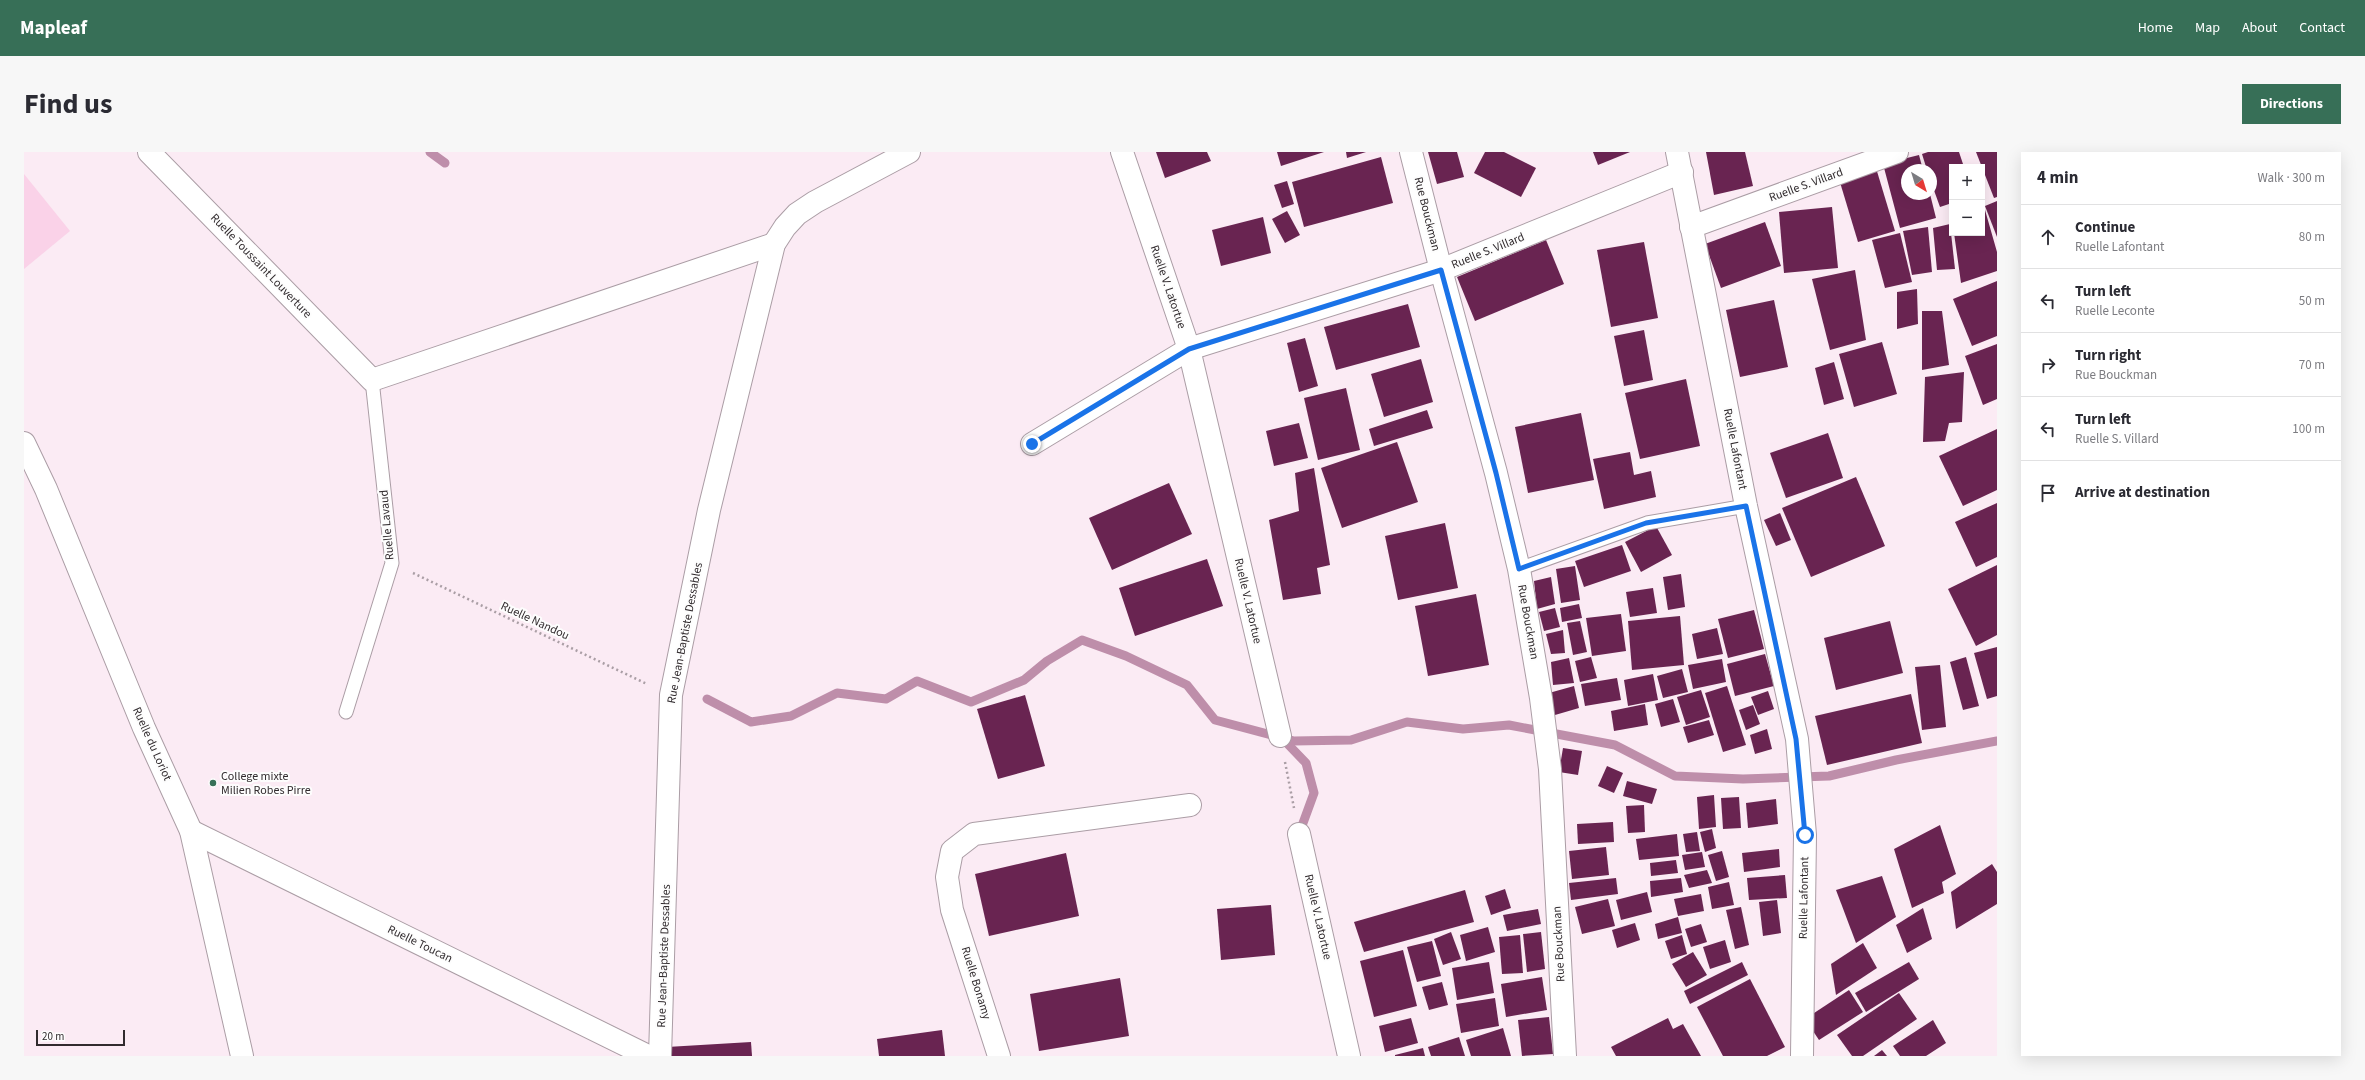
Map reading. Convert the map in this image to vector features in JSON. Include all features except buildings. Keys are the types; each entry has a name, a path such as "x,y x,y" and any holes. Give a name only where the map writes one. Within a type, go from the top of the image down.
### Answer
{"street":[{"name":"Ruelle Toussaint Louverture","path":"150,152 372,380"},
{"name":"Rue Jean-Baptiste Dessables","path":"660,1056 671,695 709,510 774,244 785,227 797,214 815,202 909,152"},
{"name":"Ruelle V. Latortue","path":"1122,152 1189,349 1280,736"},
{"name":"Rue Bouckman","path":"1411,152 1441,270 1496,473 1519,569 1542,698 1550,769 1565,1056"},
{"name":"Ruelle S. Villard","path":"1692,226 1897,152"},
{"name":"Ruelle S. Villard","path":"1032,444 1189,349 1441,270 1679,162"},
{"name":"Ruelle Lafontant","path":"1679,162 1746,506 1796,739 1805,835 1802,1056"},
{"path":"372,380 774,244"},
{"name":"Ruelle du Loriot","path":"24,443 46,489 144,728 192,831 242,1056"},
{"name":"Ruelle Bonamy","path":"999,1056 952,910 947,877 952,851 974,834 1190,805"},
{"name":"Ruelle Toucan","path":"192,831 648,1056"},
{"name":"Ruelle V. Latortue","path":"1299,834 1349,1056"}],"lane":[{"name":"Ruelle Lavaud","path":"346,712 392,563 372,380"},
{"path":"1519,569 1646,523 1746,506"}],"path":[{"name":"Ruelle Nandou","path":"392,563 671,695"},
{"path":"1280,736 1299,834"}],"shaded area":[{"path":"24,174 70,231 24,269"}],"waterway":[{"path":"430,152 445,163"},
{"path":"707,699 751,722 791,716 837,693 886,699 917,681 971,702 1024,680 1047,661 1082,640 1126,656 1187,685 1215,720 1294,741 1351,740 1407,722 1463,729 1509,725 1615,745 1675,776 1743,779 1829,776 1896,760 1997,741"},
{"path":"1281,737 1306,763 1314,793 1299,834"}],"place":[{"name":"College mixte Milien Robes Pirre","path":"213,783"}],"route":[{"path":"1032,444 1189,349 1441,270 1496,473 1519,569 1646,523 1746,506 1796,739 1805,835"}]}
